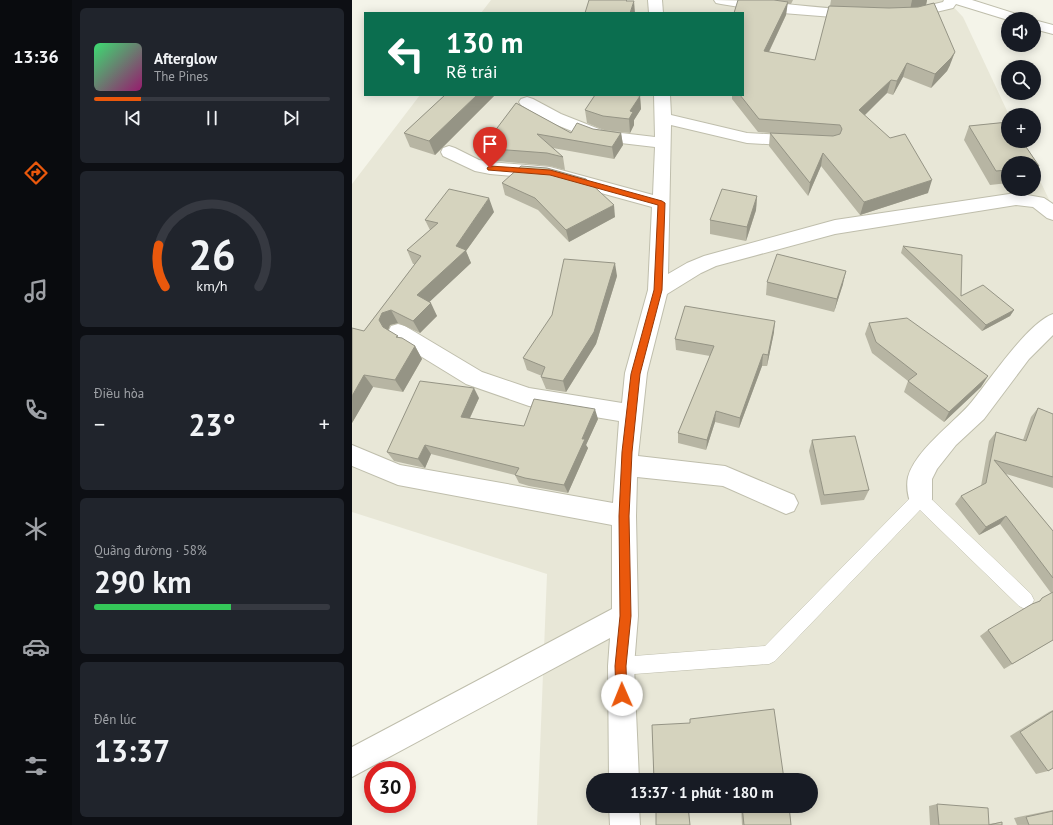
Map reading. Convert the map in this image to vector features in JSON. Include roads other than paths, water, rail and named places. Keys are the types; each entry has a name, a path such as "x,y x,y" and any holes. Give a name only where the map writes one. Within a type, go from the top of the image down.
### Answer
{"street":[{"path":"655,0 656,12"},
{"path":"721,0 770,8 875,15"},
{"path":"889,15 910,15 948,5 951,0"},
{"path":"958,0 1001,14"},
{"path":"1041,26 1053,30"},
{"path":"624,773 621,666 625,616 624,516 626,465 636,374 658,290 664,143 662,96"},
{"path":"527,102 555,118 601,136 664,143"},
{"path":"663,118 747,138 816,142"},
{"path":"449,152 480,166 550,173 662,203"},
{"path":"658,290 694,268 712,261 834,227 963,208 1016,198 1038,202 1053,214"},
{"path":"920,498 920,477 929,462 948,438 976,412 1022,354 1050,327"},
{"path":"398,332 474,378 529,397 631,414"},
{"path":"352,455 398,475 624,516"},
{"path":"626,465 726,476 786,503"},
{"path":"352,763 625,616"},
{"path":"624,813 625,825"}],"lane":[{"path":"621,666 769,655 920,498 1024,600"}]}
